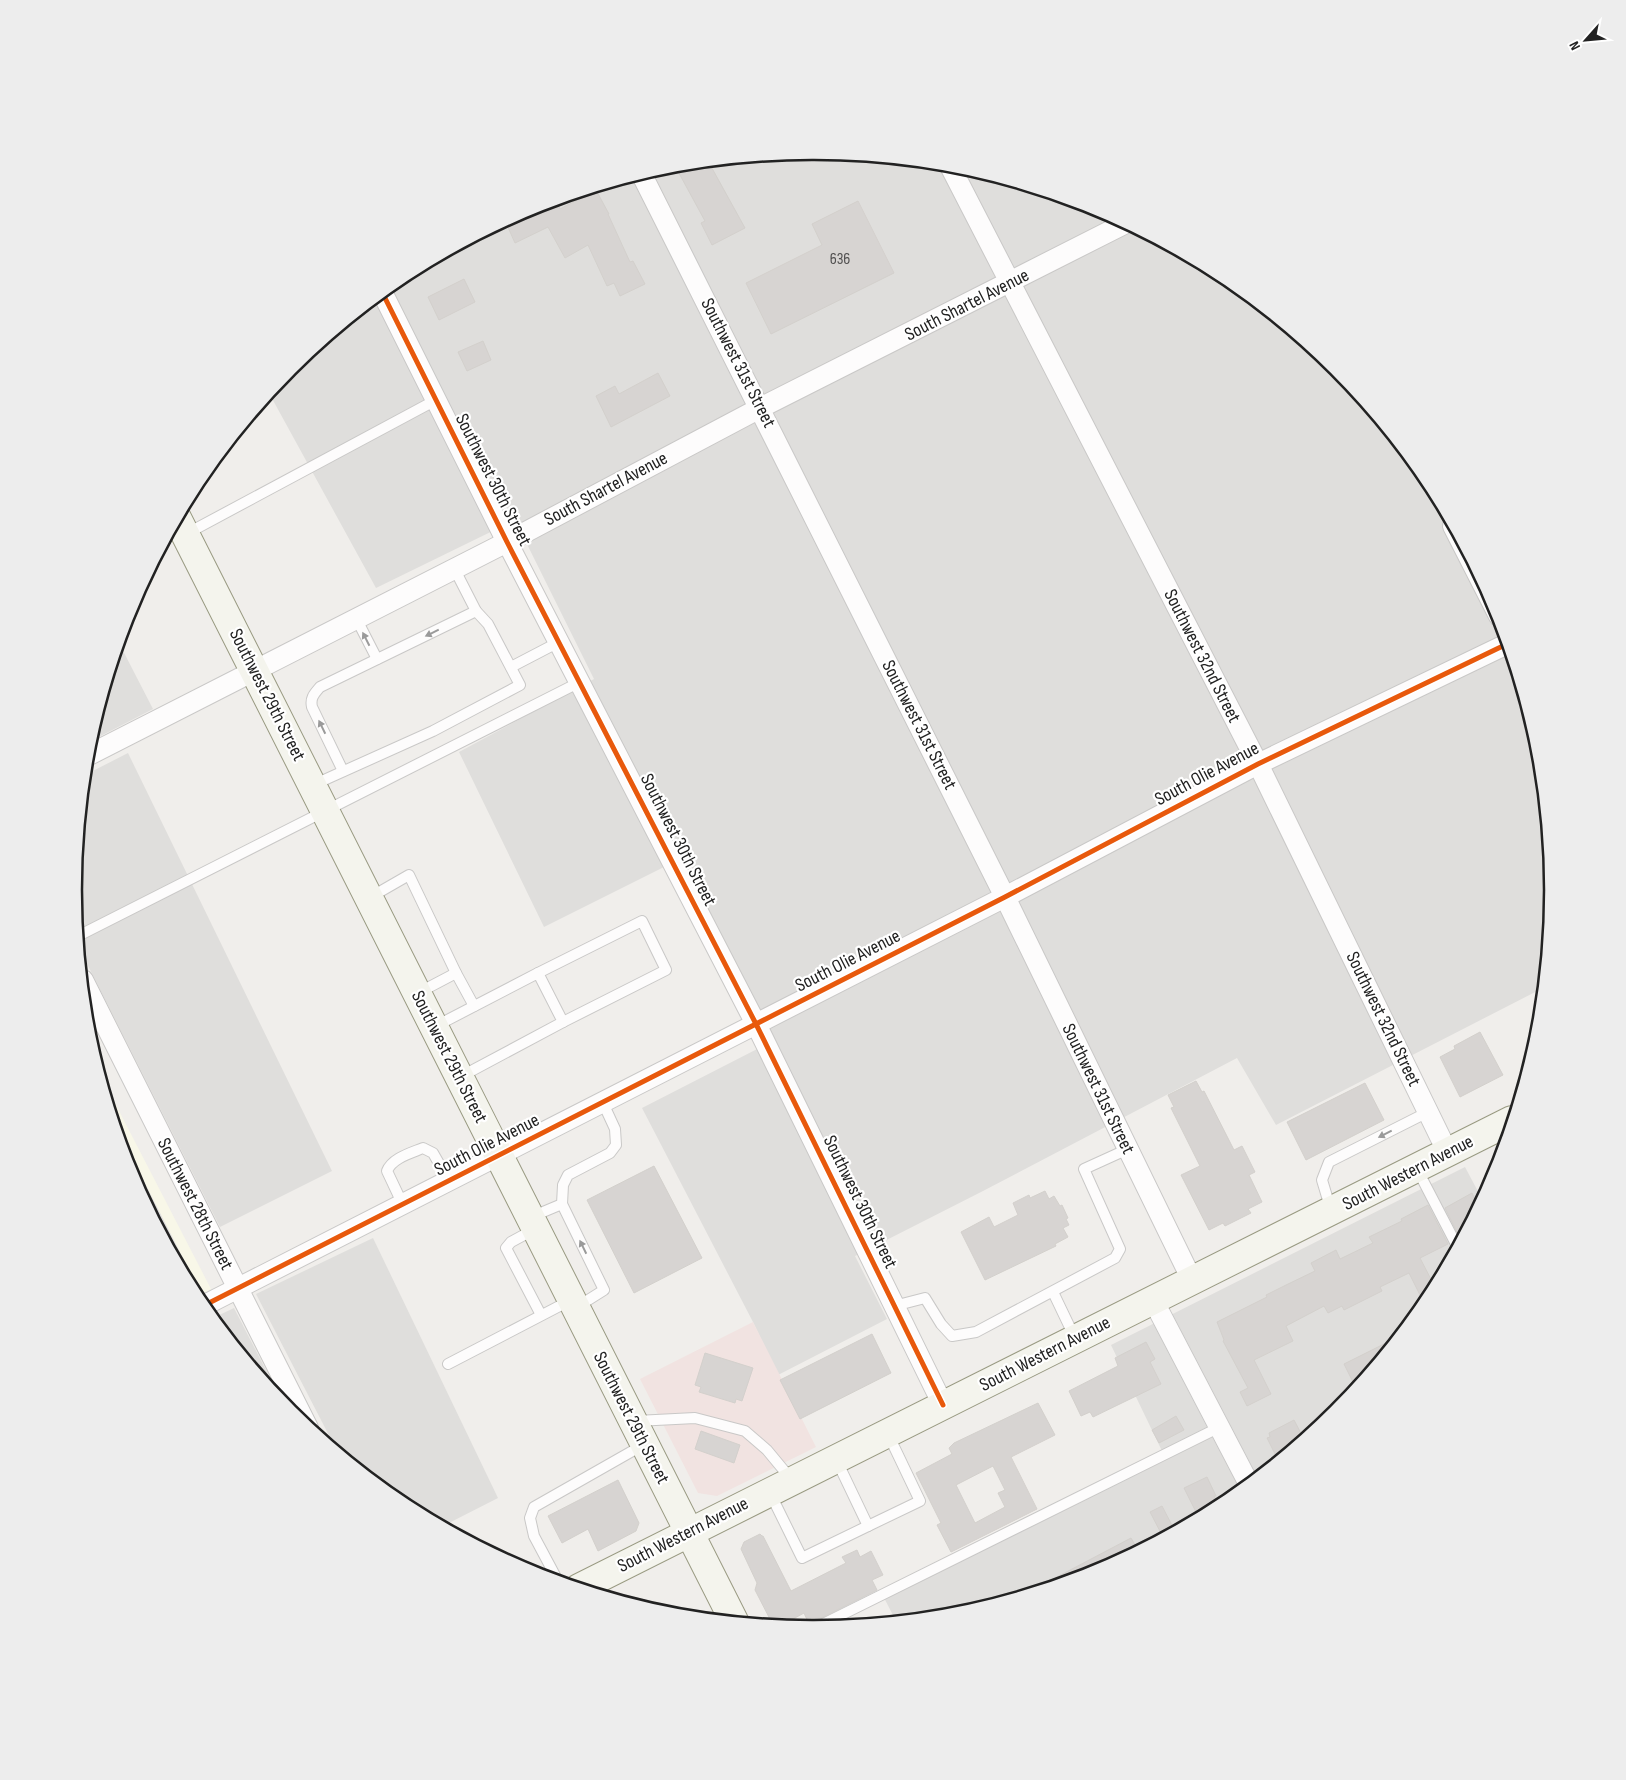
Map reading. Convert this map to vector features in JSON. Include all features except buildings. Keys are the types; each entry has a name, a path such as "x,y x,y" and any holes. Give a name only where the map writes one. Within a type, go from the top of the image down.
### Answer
{"main road":[{"name":"Southwest 29th Street","path":"181,526 731,1615"},
{"name":"South Western Avenue","path":"586,1584 1506,1123"}],"street":[{"name":"Southwest 32nd Street","path":"954,174 1258,764 1448,1152"},
{"name":"Southwest 31st Street","path":"644,180 1006,897 1192,1280"},
{"name":"South Shartel Avenue","path":"96,751 507,542 760,408 1119,227"},
{"name":"Southwest 30th Street","path":"385,298 507,542 756,1024 943,1405"},
{"name":"South Olie Avenue","path":"210,1302 1006,897 1258,764 1502,647"},
{"name":"Southwest 28th Street","path":"91,995 299,1409"},
{"path":"1153,1300 1246,1478"}],"lane":[{"path":"181,526 436,400"},
{"path":"312,785 433,731 520,685 488,624 476,611 454,568"},
{"path":"343,771 312,707 310,701 312,696 320,687 476,611"},
{"path":"356,618 377,659"},
{"path":"511,667 559,642"},
{"path":"84,933 580,682"},
{"path":"369,898 408,875 474,1006"},
{"path":"434,1026 642,921 666,970 562,1022 460,1078"},
{"path":"417,994 456,973"},
{"path":"538,973 562,1022"},
{"path":"448,1364 541,1315 574,1304 604,1290 562,1204 563,1185 568,1175 610,1154 616,1145 615,1129 603,1103"},
{"path":"1332,1210 1322,1180 1329,1162 1428,1112"},
{"path":"403,1205 387,1171 388,1167 395,1160 422,1148 433,1153 449,1181"},
{"path":"894,1306 925,1298 940,1324 952,1336 976,1332 1115,1258 1120,1249 1084,1169 1128,1150"},
{"path":"1417,1168 1454,1240"},
{"path":"541,1315 506,1248 533,1223 562,1204"},
{"path":"1053,1292 1076,1338"},
{"path":"553,1573 534,1536 530,1518 534,1507 638,1433 695,1418 745,1431 767,1450 781,1486 802,1558 920,1500 888,1433"},
{"path":"831,1620 1220,1427"},
{"path":"836,1459 868,1526"}],"shaded area":[{"path":"765,161 861,161 908,166 1002,184 1048,198 1093,215 1178,257 1258,310 1330,373 1362,408 1393,445 1446,525 1488,610 1505,655 1519,701 1529,747 1542,842 1544,890 1542,938 1536,992 1276,1125 1237,1058 855,1256 887,1319 778,1375 753,1322 642,1108 773,1041 680,859 544,927 459,752 594,679 515,520 376,588 272,399 296,373 368,310 448,257 533,215 578,198 624,184 718,166"},
{"path":"123,650 153,709 99,737 107,701"},
{"path":"128,753 332,1171 220,1227 87,963 82,890 84,842 93,771"},
{"path":"113,1100 211,1289 204,1293 180,1255 158,1213 138,1170"},
{"path":"1465,1167 1478,1191 1446,1255 1393,1335 1330,1407 1258,1470 1178,1523 1093,1565 1048,1582 1002,1596 956,1606 893,1616 881,1592 1162,1451 1111,1345"},
{"path":"137,1168 184,1260 158,1213"},
{"path":"373,1238 498,1498 448,1523 368,1470 331,1439 256,1294"},
{"path":"234,1308 271,1379 233,1335 219,1315"},
{"path":"753,1322 816,1447 717,1496 698,1493 640,1379"}],"cycle path":[{"path":"385,298 507,542 756,1024 943,1405"},
{"path":"210,1302 1005,897 1258,764 1502,647"}]}
